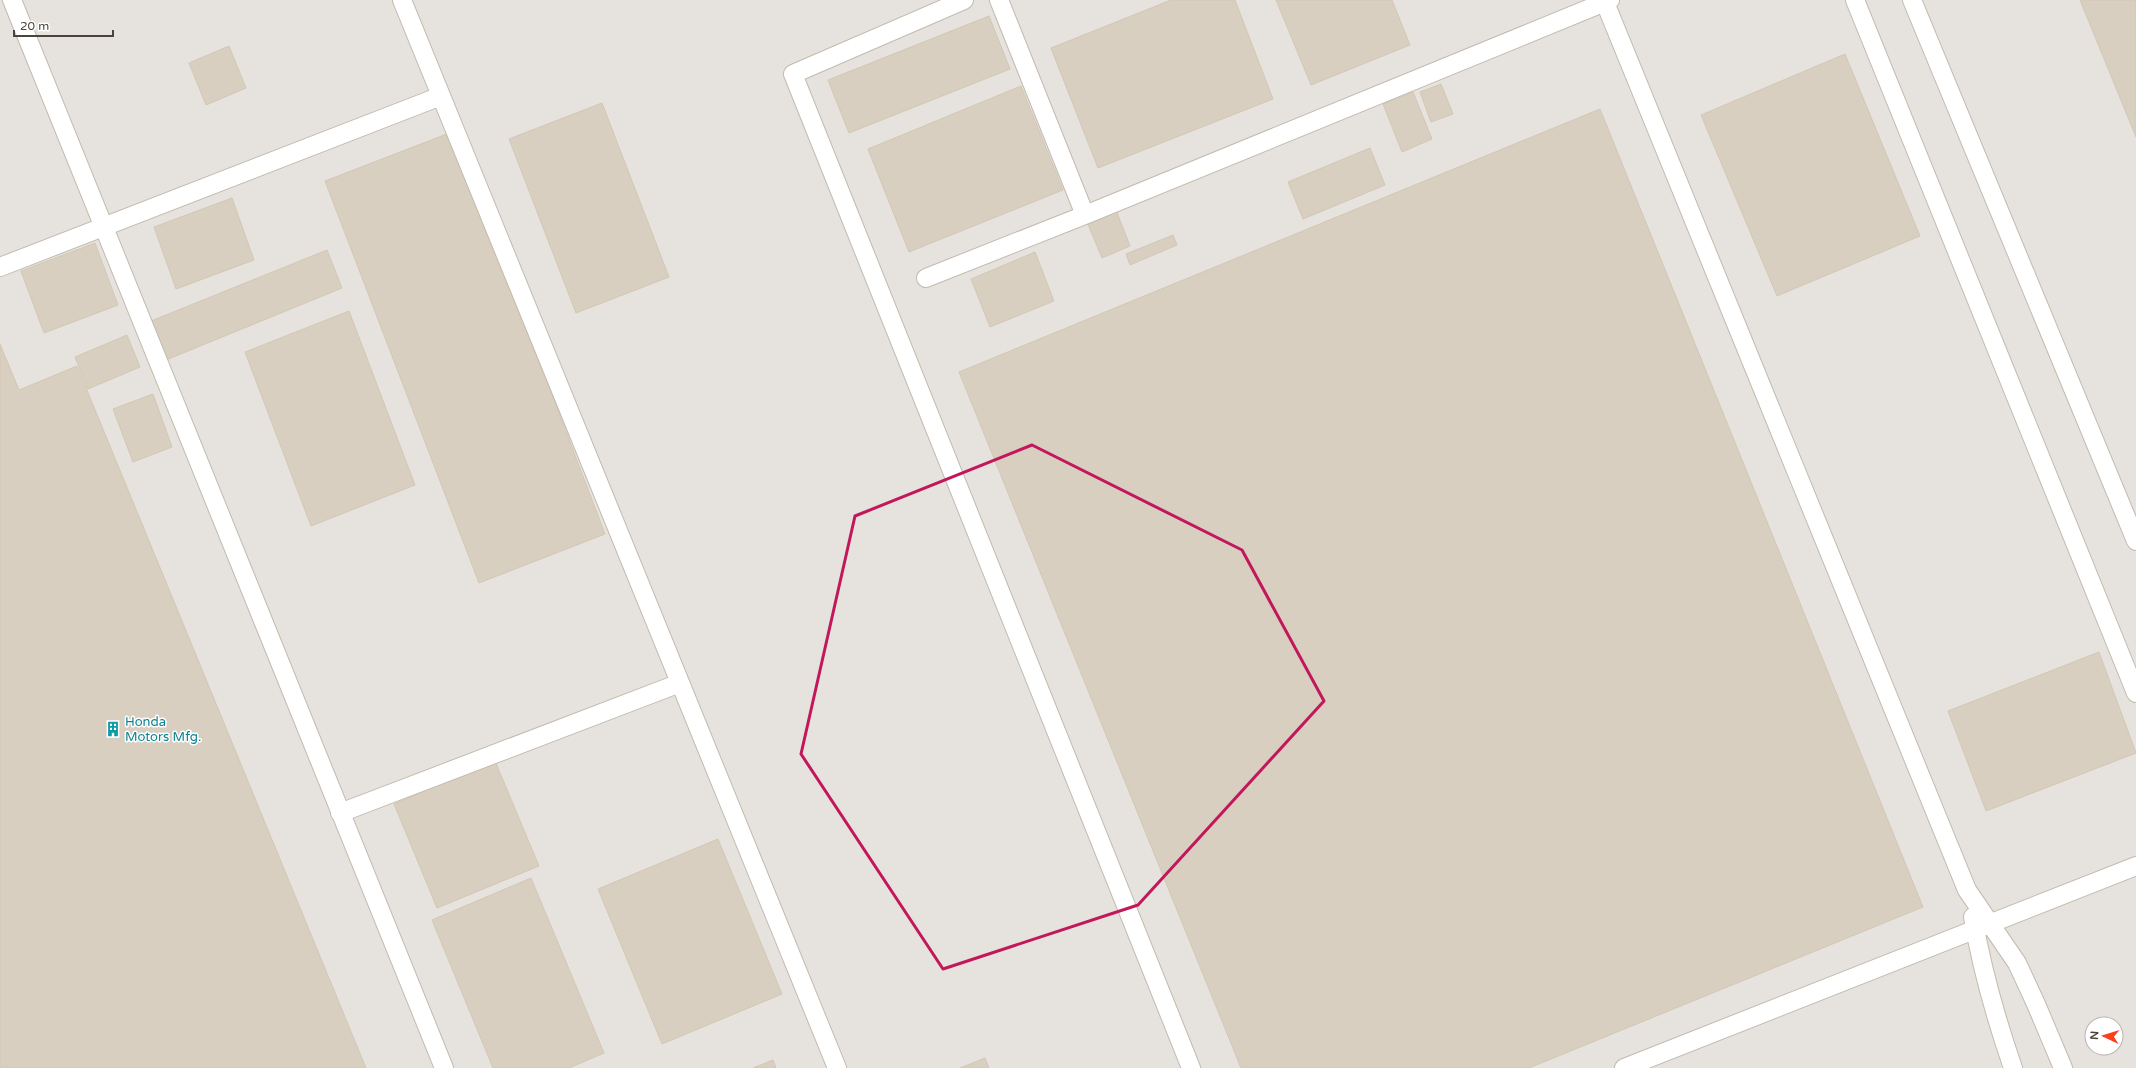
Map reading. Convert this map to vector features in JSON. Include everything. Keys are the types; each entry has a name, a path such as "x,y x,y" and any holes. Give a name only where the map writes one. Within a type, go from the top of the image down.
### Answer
{"lane":[{"path":"12,0 444,1068"},
{"path":"402,0 837,1068"},
{"path":"964,0 793,74 1191,1068"},
{"path":"1000,0 1085,215"},
{"path":"1855,0 2136,693"},
{"path":"1912,0 2136,541"},
{"path":"926,278 1085,215 1606,1 1982,926 1983,971 1994,1013 2013,1068"},
{"path":"0,267 442,96"},
{"path":"340,813 680,683"},
{"path":"1624,1068 2136,866"},
{"path":"1982,926 2017,963 2063,1068"}],"highlighted area":[{"path":"1032,445 1242,550 1324,701 1138,905 943,969 801,754 855,516"}],"shaded area":[{"path":"0,0 2136,0 2136,1068 0,1068"}],"building":[{"path":"1171,0 1235,0 1273,99 1098,168 1051,48"},
{"path":"1276,0 1392,0 1410,45 1311,85"},
{"path":"2080,0 2136,0 2136,137"},
{"path":"989,16 1010,69 849,133 828,80"},
{"path":"229,46 246,88 206,105 189,63"},
{"path":"1845,54 1920,236 1777,296 1701,115"},
{"path":"1441,84 1453,114 1431,122 1420,92"},
{"path":"1021,86 1063,190 909,252 868,149"},
{"path":"1413,92 1432,139 1402,152 1383,104"},
{"path":"602,103 669,277 576,313 509,139"},
{"path":"1600,109 1923,907 1529,1068 1241,1068 959,372"},
{"path":"452,132 605,534 479,583 325,181"},
{"path":"1370,148 1385,185 1303,219 1288,182"},
{"path":"232,198 254,260 176,289 154,227"},
{"path":"1116,210 1130,246 1102,258 1087,222"},
{"path":"1173,235 1177,245 1130,265 1126,254"},
{"path":"95,243 118,305 44,333 21,271"},
{"path":"327,250 342,288 166,360 151,321"},
{"path":"1035,252 1054,301 990,327 971,279"},
{"path":"349,311 415,485 311,526 245,352"},
{"path":"127,335 140,367 88,389 75,357"},
{"name":"Honda Motors Mfg.","path":"0,344 19,390 77,366 366,1068 0,1068"},
{"path":"153,394 172,447 133,462 113,409"},
{"path":"2099,652 2136,753 1986,811 1948,711"},
{"path":"495,761 539,866 437,908 394,804"},
{"path":"718,839 782,994 662,1044 598,889"},
{"path":"531,878 604,1053 569,1068 493,1068 432,920"},
{"path":"985,1058 989,1068 960,1068"},
{"path":"773,1060 776,1068 753,1068"}],"place":[{"name":"Honda Motors Mfg.","path":"113,729"}]}
